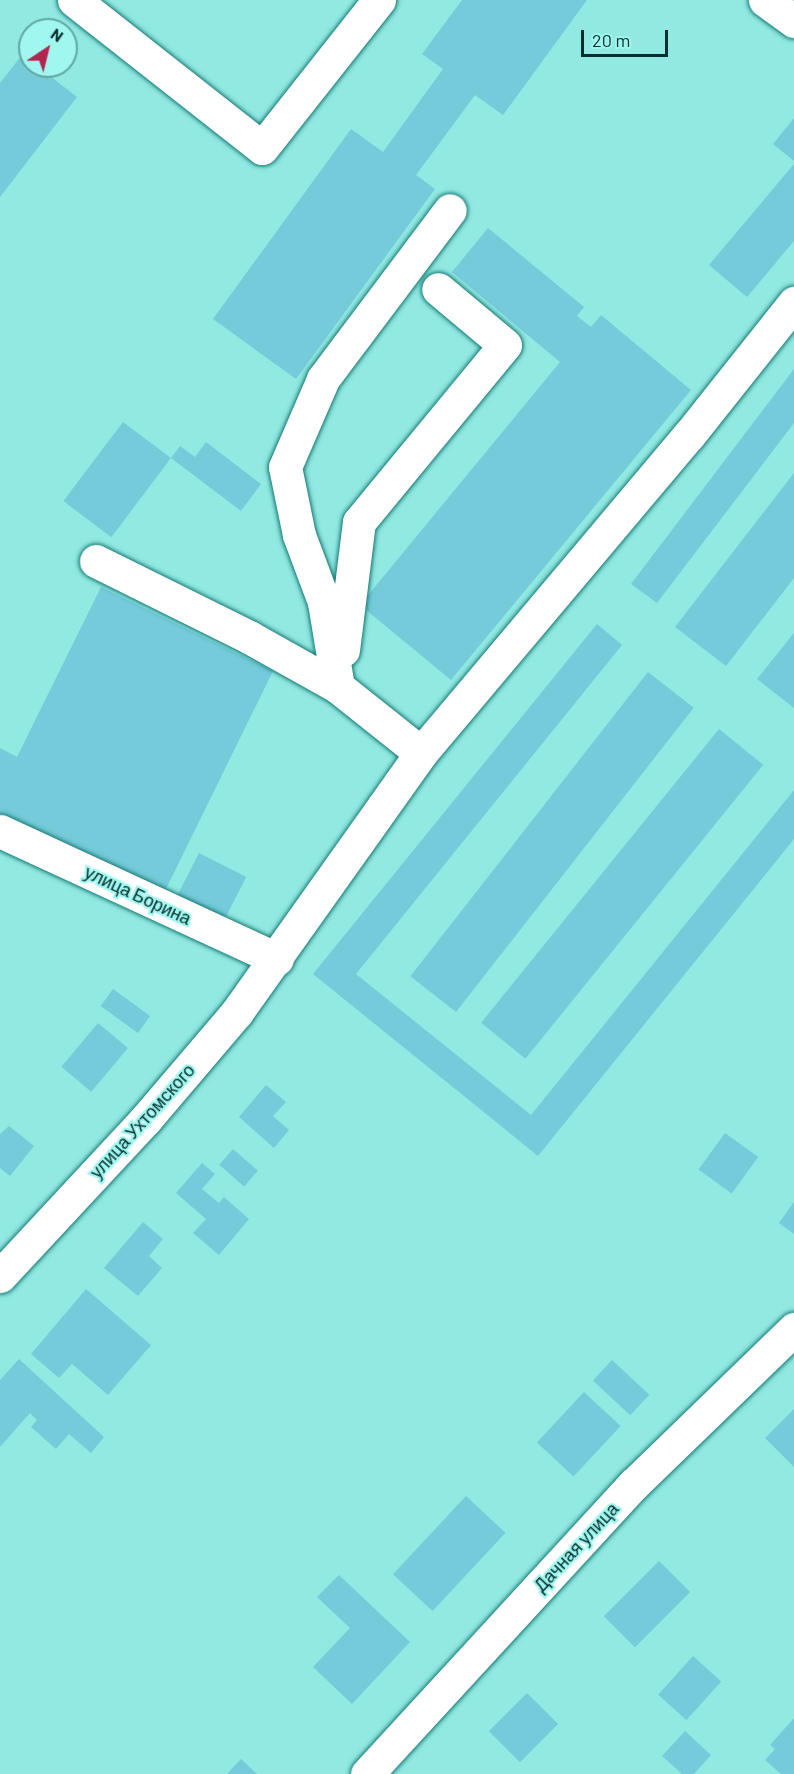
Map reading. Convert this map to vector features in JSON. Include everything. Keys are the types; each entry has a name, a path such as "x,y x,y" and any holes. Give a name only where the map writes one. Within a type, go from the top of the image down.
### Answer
{"street":[{"path":"74,0 262,148 379,0"},
{"path":"765,0 794,21"},
{"path":"338,687 324,602 299,535 285,467 323,380 450,210"},
{"path":"338,687 359,522 505,345 438,289"},
{"name":"улица Ухтомского","path":"0,1276 146,1119 277,959 421,753 689,435 794,303"},
{"path":"96,561 249,637 338,687 421,753"},
{"name":"улица Борина","path":"0,831 277,959"},
{"name":"Дачная улица","path":"367,1774 634,1484 794,1329"}],"building":[{"path":"462,0 587,0 503,115 475,95 416,175 435,189 296,379 213,319 351,129 383,152 443,69 422,54"},
{"path":"18,60 18,78 52,78 77,97 0,197 0,83"},
{"path":"794,118 794,161 773,144"},
{"path":"794,164 794,241 747,297 709,265"},
{"path":"488,228 584,307 577,316 591,327 601,315 691,390 451,680 360,605 560,362 452,272"},
{"path":"794,369 794,423 657,603 631,584"},
{"path":"123,422 171,458 111,537 63,501"},
{"path":"206,442 261,484 241,511 171,458 180,446 195,457"},
{"path":"794,473 794,578 726,666 675,627"},
{"path":"101,587 273,671 163,895 0,815 0,748 17,757"},
{"path":"597,624 622,645 356,974 531,1115 794,790 794,839 538,1156 313,974"},
{"path":"794,633 794,708 757,679"},
{"path":"648,672 694,708 456,1012 410,976"},
{"path":"719,729 763,765 525,1059 481,1023"},
{"path":"199,853 246,877 221,926 174,902"},
{"path":"113,989 150,1016 138,1033 101,1006"},
{"path":"98,1023 128,1048 91,1092 61,1067"},
{"path":"266,1085 286,1102 273,1116 289,1130 274,1148 239,1117"},
{"path":"9,1126 34,1146 10,1176 0,1168 0,1134"},
{"path":"725,1133 758,1157 732,1194 699,1169"},
{"path":"233,1149 258,1171 244,1186 219,1165"},
{"path":"202,1163 215,1174 202,1189 219,1203 224,1197 249,1219 219,1255 193,1233 206,1219 176,1193"},
{"path":"794,1202 794,1234 779,1223"},
{"path":"143,1222 163,1239 149,1256 162,1268 138,1296 104,1268"},
{"path":"86,1289 151,1345 108,1395 72,1364 59,1378 31,1354"},
{"path":"19,1359 104,1437 91,1453 69,1434 56,1449 31,1427 37,1420 30,1413 0,1447 0,1380"},
{"path":"612,1360 649,1395 630,1415 593,1380"},
{"path":"584,1392 621,1426 574,1477 537,1442"},
{"path":"794,1409 794,1467 765,1438"},
{"path":"466,1496 505,1533 433,1611 393,1574"},
{"path":"659,1561 690,1592 635,1647 604,1616"},
{"path":"339,1575 410,1642 352,1704 313,1667 350,1628 317,1597"},
{"path":"693,1656 721,1681 686,1720 658,1695"},
{"path":"527,1693 558,1724 520,1762 489,1731"},
{"path":"794,1718 794,1774 781,1774 765,1760 775,1749 770,1745"},
{"path":"685,1731 711,1755 694,1774 682,1774 662,1756"},
{"path":"241,1759 257,1774 227,1774"}]}
